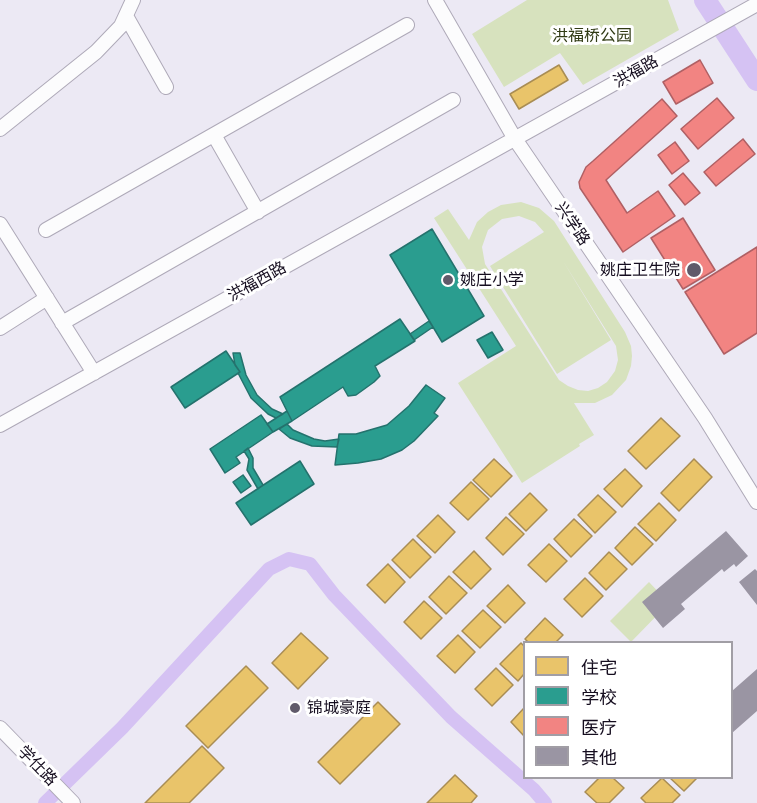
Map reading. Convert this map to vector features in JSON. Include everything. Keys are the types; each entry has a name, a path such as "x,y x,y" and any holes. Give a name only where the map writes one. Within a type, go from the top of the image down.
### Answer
{"street":[{"path":"0,129 96,52 121,26 133,0"},
{"name":"兴学路","path":"435,0 515,140 705,418 757,502"},
{"name":"洪福路","path":"515,140 751,7"},
{"path":"126,16 166,87"},
{"path":"46,230 407,25"},
{"path":"62,323 453,100"},
{"path":"214,135 258,212"},
{"name":"洪福西路","path":"0,425 515,140"},
{"path":"0,224 94,373"},
{"path":"0,328 47,298"},
{"name":"学仕路","path":"0,728 73,803"}],"green space":[{"name":"洪福桥公园","path":"527,0 668,0 679,30 583,85 560,53 504,87 472,34"},
{"path":"521,202 539,208 554,221 625,332 631,346 632,356 626,380 612,395 595,403 574,403 594,435 522,483 458,383 516,346 434,218 448,209 469,240 477,222 488,212 501,205","holes":["519,216 535,222 544,232 490,266 557,374 611,340 563,261 616,346 618,360 615,371 607,382 598,388 588,391 578,390 559,380 485,264 482,247 488,230 502,219"]},
{"path":"649,582 669,603 632,641 610,621"}],"building: 住宅":[{"path":"559,65 568,80 519,109 510,94"},
{"path":"661,418 680,436 646,469 628,451"},
{"path":"494,459 512,476 491,497 473,480"},
{"path":"694,459 712,477 679,511 661,493"},
{"path":"625,469 642,486 622,507 604,489"},
{"path":"471,482 489,499 468,520 450,503"},
{"path":"530,493 547,510 526,531 509,514"},
{"path":"598,495 616,512 595,533 578,515"},
{"path":"659,503 676,520 656,541 638,524"},
{"path":"438,515 455,532 435,553 417,536"},
{"path":"506,517 524,534 503,555 486,538"},
{"path":"574,519 592,536 571,557 554,539"},
{"path":"635,527 653,544 632,565 615,548"},
{"path":"413,539 431,557 410,578 392,560"},
{"path":"549,544 567,561 546,582 528,565"},
{"path":"474,551 491,569 471,589 453,572"},
{"path":"609,552 627,569 606,590 589,573"},
{"path":"388,564 405,582 385,603 367,585"},
{"path":"449,576 467,593 446,614 429,597"},
{"path":"585,578 603,596 582,617 564,599"},
{"path":"508,585 525,603 505,623 487,606"},
{"path":"424,601 442,618 421,639 404,622"},
{"path":"483,610 501,627 480,648 462,631"},
{"path":"545,618 563,635 557,641 527,641 525,639"},
{"path":"301,633 328,658 298,689 272,663"},
{"path":"458,635 475,652 455,673 437,656"},
{"path":"521,643 523,645 523,675 518,681 500,664"},
{"path":"246,666 268,688 208,748 186,726"},
{"path":"496,668 513,685 492,706 475,689"},
{"path":"378,702 400,724 340,784 318,762"},
{"path":"523,709 523,735 511,722"},
{"path":"202,746 224,768 189,803 145,803"},
{"path":"455,775 477,796 471,803 427,803"},
{"path":"598,779 614,779 624,788 609,803 597,803 585,792"},
{"path":"661,779 680,795 672,803 646,803 641,798"},
{"path":"671,779 696,779 684,791"}],"building: 学校":[{"path":"432,229 484,316 442,342 390,255"},
{"path":"400,319 415,341 375,366 380,376 374,382 356,395 348,396 343,387 292,421 280,397"},
{"path":"429,321 433,327 414,340 410,334"},
{"path":"492,332 503,350 488,358 477,340"},
{"path":"226,351 240,372 185,408 171,387"},
{"path":"233,353 240,353 246,375 257,395 272,409 283,414 276,418 268,414 251,398 238,373 240,372 235,365"},
{"path":"426,385 445,398 434,413 438,416 414,441 402,450 381,459 335,465 339,434 356,434 387,425 409,406"},
{"path":"287,411 292,421 273,432 267,424"},
{"path":"261,415 273,432 236,457 240,463 225,473 210,449"},
{"path":"287,424 293,430 314,439 325,441 339,439 337,447 312,446 290,438 279,429"},
{"path":"248,448 253,458 253,468 263,485 258,489 247,470 249,459 244,451"},
{"path":"300,461 314,484 251,525 236,503"},
{"path":"243,475 251,486 241,493 233,482"}],"building: 医疗":[{"path":"700,60 713,83 676,104 663,82"},
{"path":"717,98 734,118 698,149 681,129"},
{"path":"662,99 677,116 606,180 627,213 658,191 675,216 623,252 580,188 579,182 586,167"},
{"path":"743,139 755,154 716,186 704,172"},
{"path":"675,142 689,161 672,174 658,155"},
{"path":"683,173 700,193 685,205 669,185"},
{"path":"683,218 715,270 683,289 651,238"},
{"path":"757,247 757,333 724,354 685,292"}],"building: 其他":[{"path":"726,531 748,556 736,567 734,564 724,572 722,569 681,604 685,609 663,628 642,602"},
{"path":"755,569 757,571 757,605 739,582"},
{"path":"757,669 757,711 733,732 733,690"}],"waterway":[{"path":"705,0 757,80"},
{"path":"45,803 122,728 269,569 289,559 310,564 334,595 451,717 534,790 545,803"}],"place":[{"name":"姚庄卫生院","path":"694,270"},
{"name":"姚庄小学","path":"448,280"},
{"name":"锦城豪庭","path":"295,708"}]}
